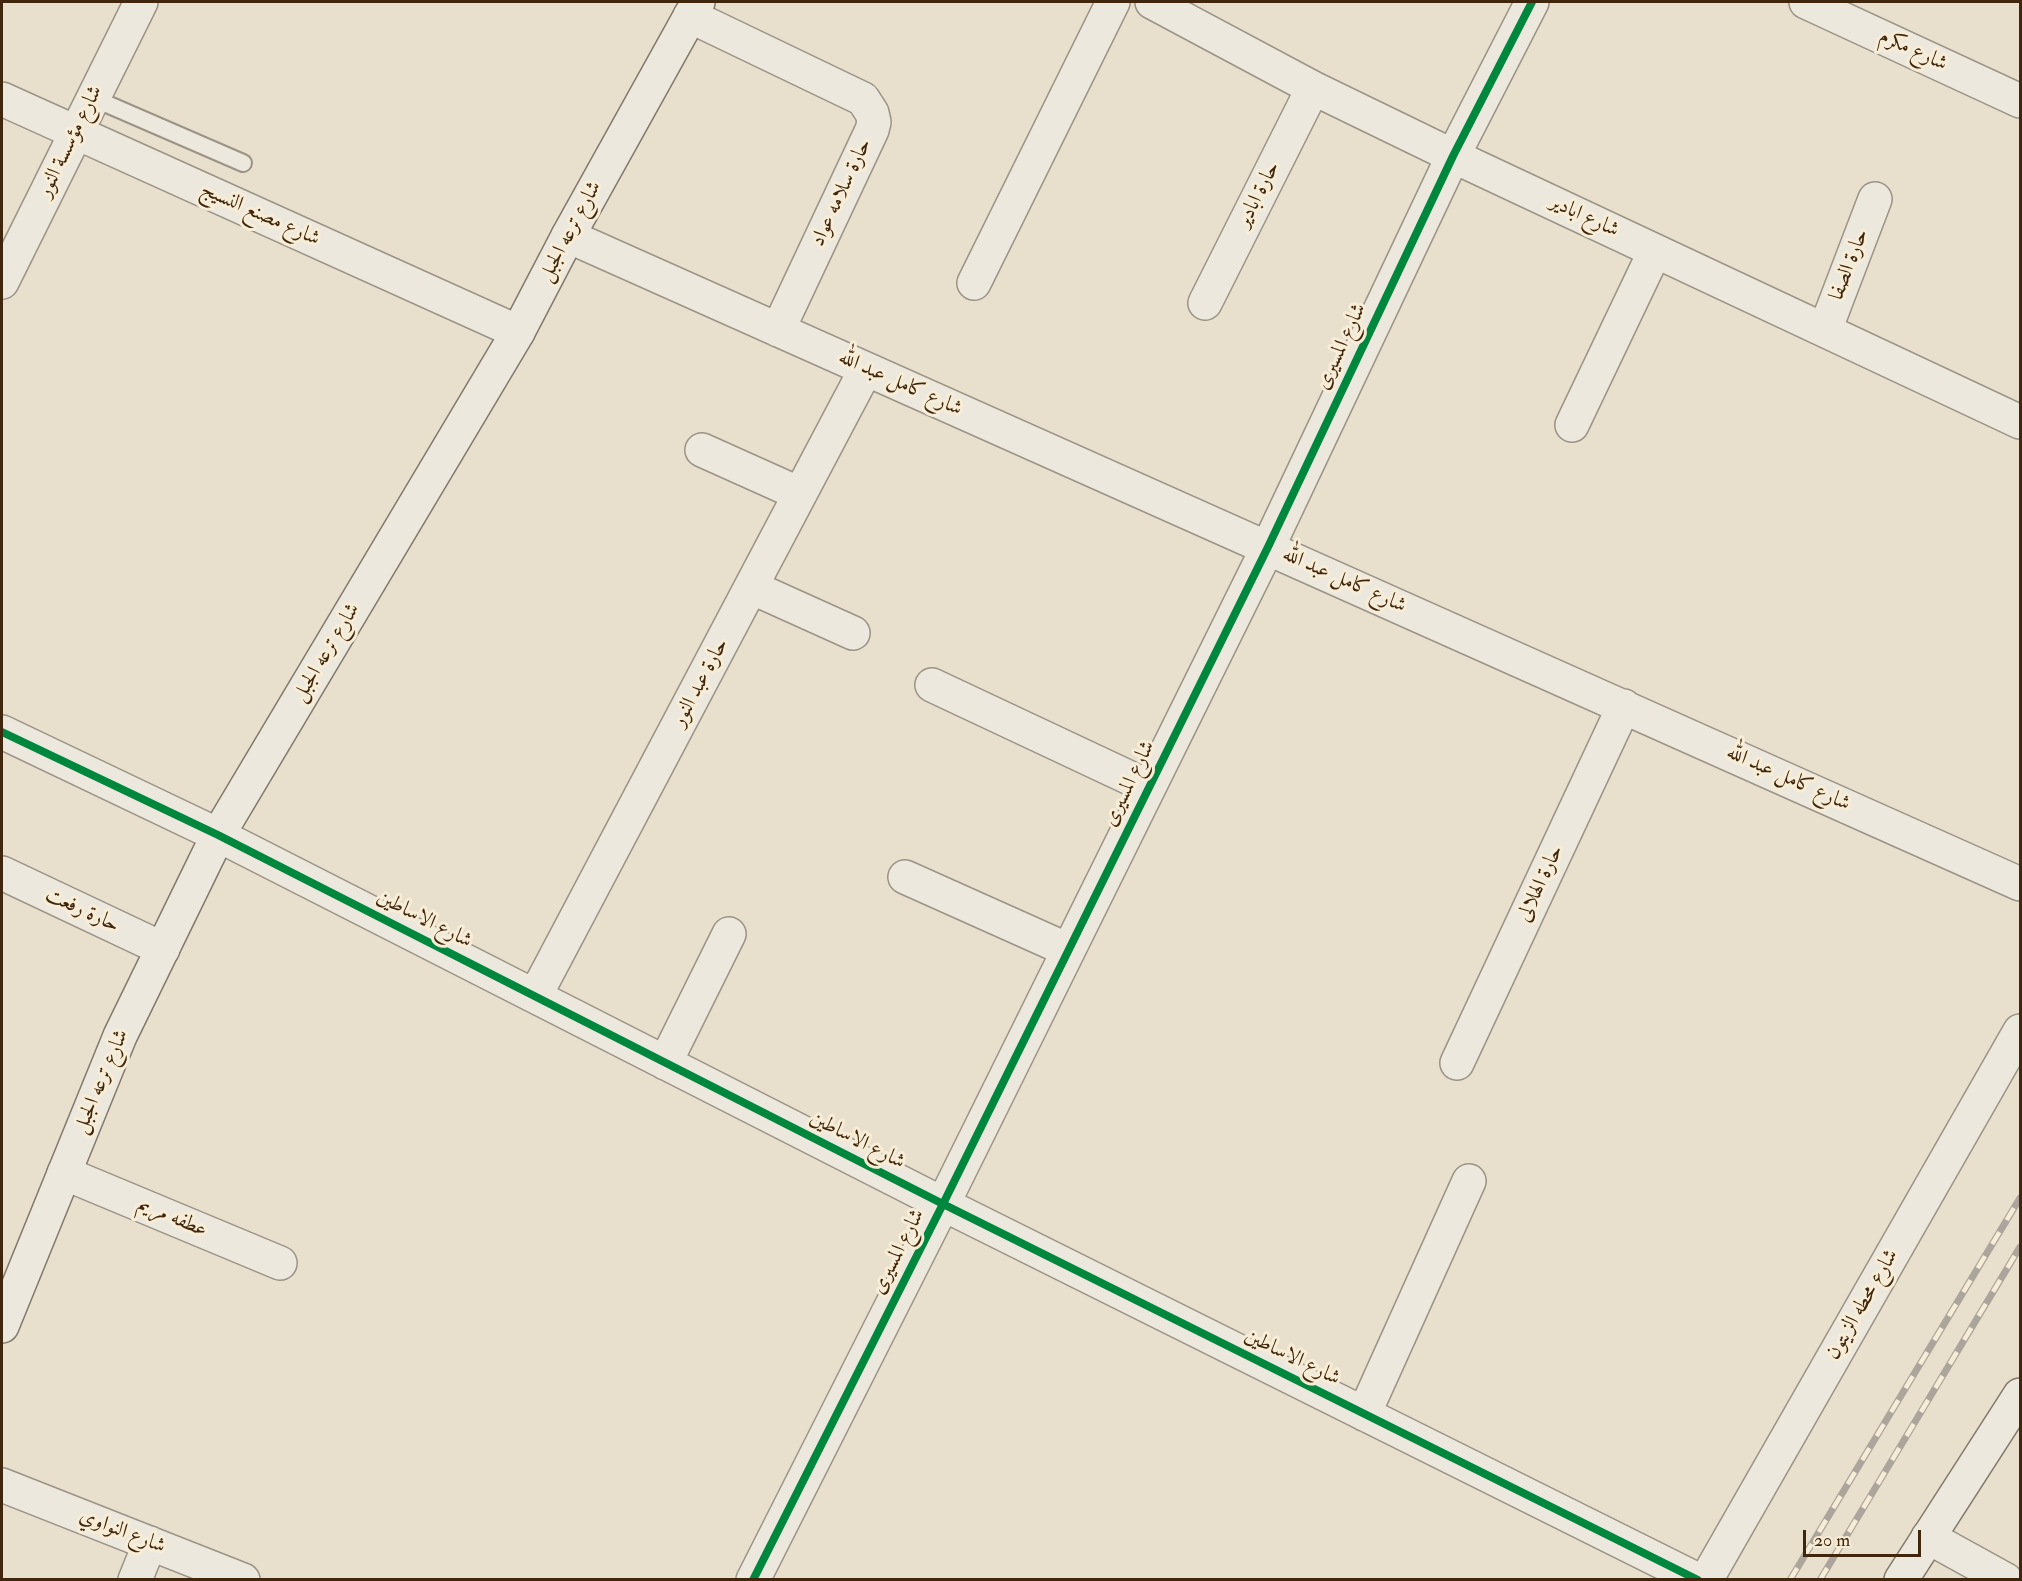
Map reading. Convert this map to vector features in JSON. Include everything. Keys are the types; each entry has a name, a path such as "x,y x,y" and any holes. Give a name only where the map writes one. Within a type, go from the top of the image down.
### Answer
{"street":[{"name":"شارع مؤسسة النور","path":"4,268 141,2"},
{"path":"974,283 1113,2"},
{"name":"شارع ابادير","path":"1152,2 1195,11 1313,88 2020,422"},
{"name":"شارع المسيرى","path":"753,1580 943,1204 1268,547 1453,156 1532,2"},
{"name":"شارع مكرم","path":"1806,2 2020,101"},
{"name":"شارع ترعه الجبل","path":"2,1326 120,1036 218,835 518,332 568,236 694,9"},
{"name":"حارة سلامه عواد","path":"694,9 863,99 872,113 874,122 872,130 778,330"},
{"name":"حارة ابادير","path":"1205,303 1313,88"},
{"name":"شارع مصنع النسيج","path":"2,99 518,332"},
{"name":"حارة الصفا","path":"1825,330 1875,199"},
{"name":"شارع كامل عبد الله","path":"568,236 2020,884"},
{"path":"1572,425 1655,251"},
{"name":"حارة عبد النور","path":"535,996 866,369"},
{"path":"702,450 800,494"},
{"path":"751,586 853,633"},
{"path":"932,685 1149,787"},
{"name":"حارة الهلالى","path":"1457,1062 1624,706"},
{"name":"شارع الاساطين","path":"2,732 218,835 943,1204 1698,1580"},
{"name":"حارة رفعت","path":"2,873 163,949"},
{"path":"905,877 1068,950"},
{"path":"665,1063 729,934"},
{"name":"شارع محطه الزيتون","path":"1706,1580 2020,1031"},
{"name":"عطفه مريم","path":"64,1173 280,1263"},
{"path":"1364,1414 1469,1181"},
{"path":"1901,1580 2020,1395"},
{"name":"شارع النواوي","path":"2,1485 243,1580"},
{"path":"1928,1537 2006,1580"},
{"path":"135,1580 150,1543"}],"lane":[{"path":"93,98 243,163"}],"railway":[{"path":"1790,1580 2020,1198"},
{"path":"1820,1580 2020,1247"}],"cycle path":[{"path":"753,1580 943,1204 1268,547 1453,156 1532,2"},
{"path":"2,732 218,835 943,1204 1698,1580"}]}
